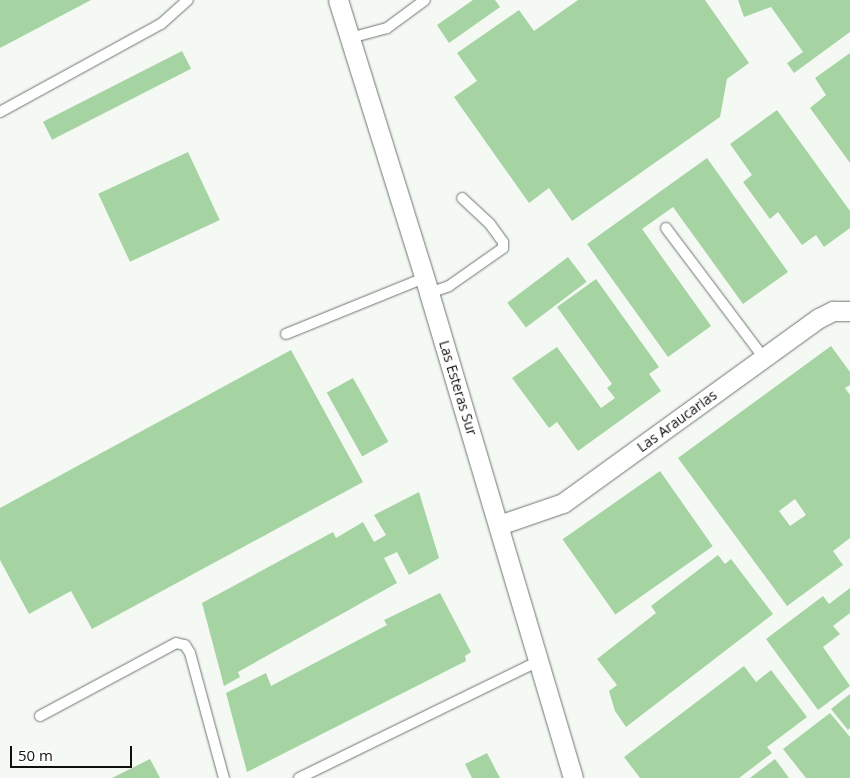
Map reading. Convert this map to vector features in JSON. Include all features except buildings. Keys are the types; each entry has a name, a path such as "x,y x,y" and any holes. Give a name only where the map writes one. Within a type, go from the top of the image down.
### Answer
{"street":[{"name":"Las Esteras Sur","path":"338,0 427,285 573,778"},
{"name":"Las Araucarias","path":"499,526 543,512 571,498 819,318 833,311 850,311"}],"lane":[{"path":"0,112 161,24 188,0"},
{"path":"350,38 387,28 425,0"},
{"path":"286,334 427,285 449,286 503,248 503,242 490,224 462,198"},
{"path":"666,228 764,358"},
{"path":"40,716 176,643 185,645 190,653 224,778"},
{"path":"298,778 538,661"}]}
